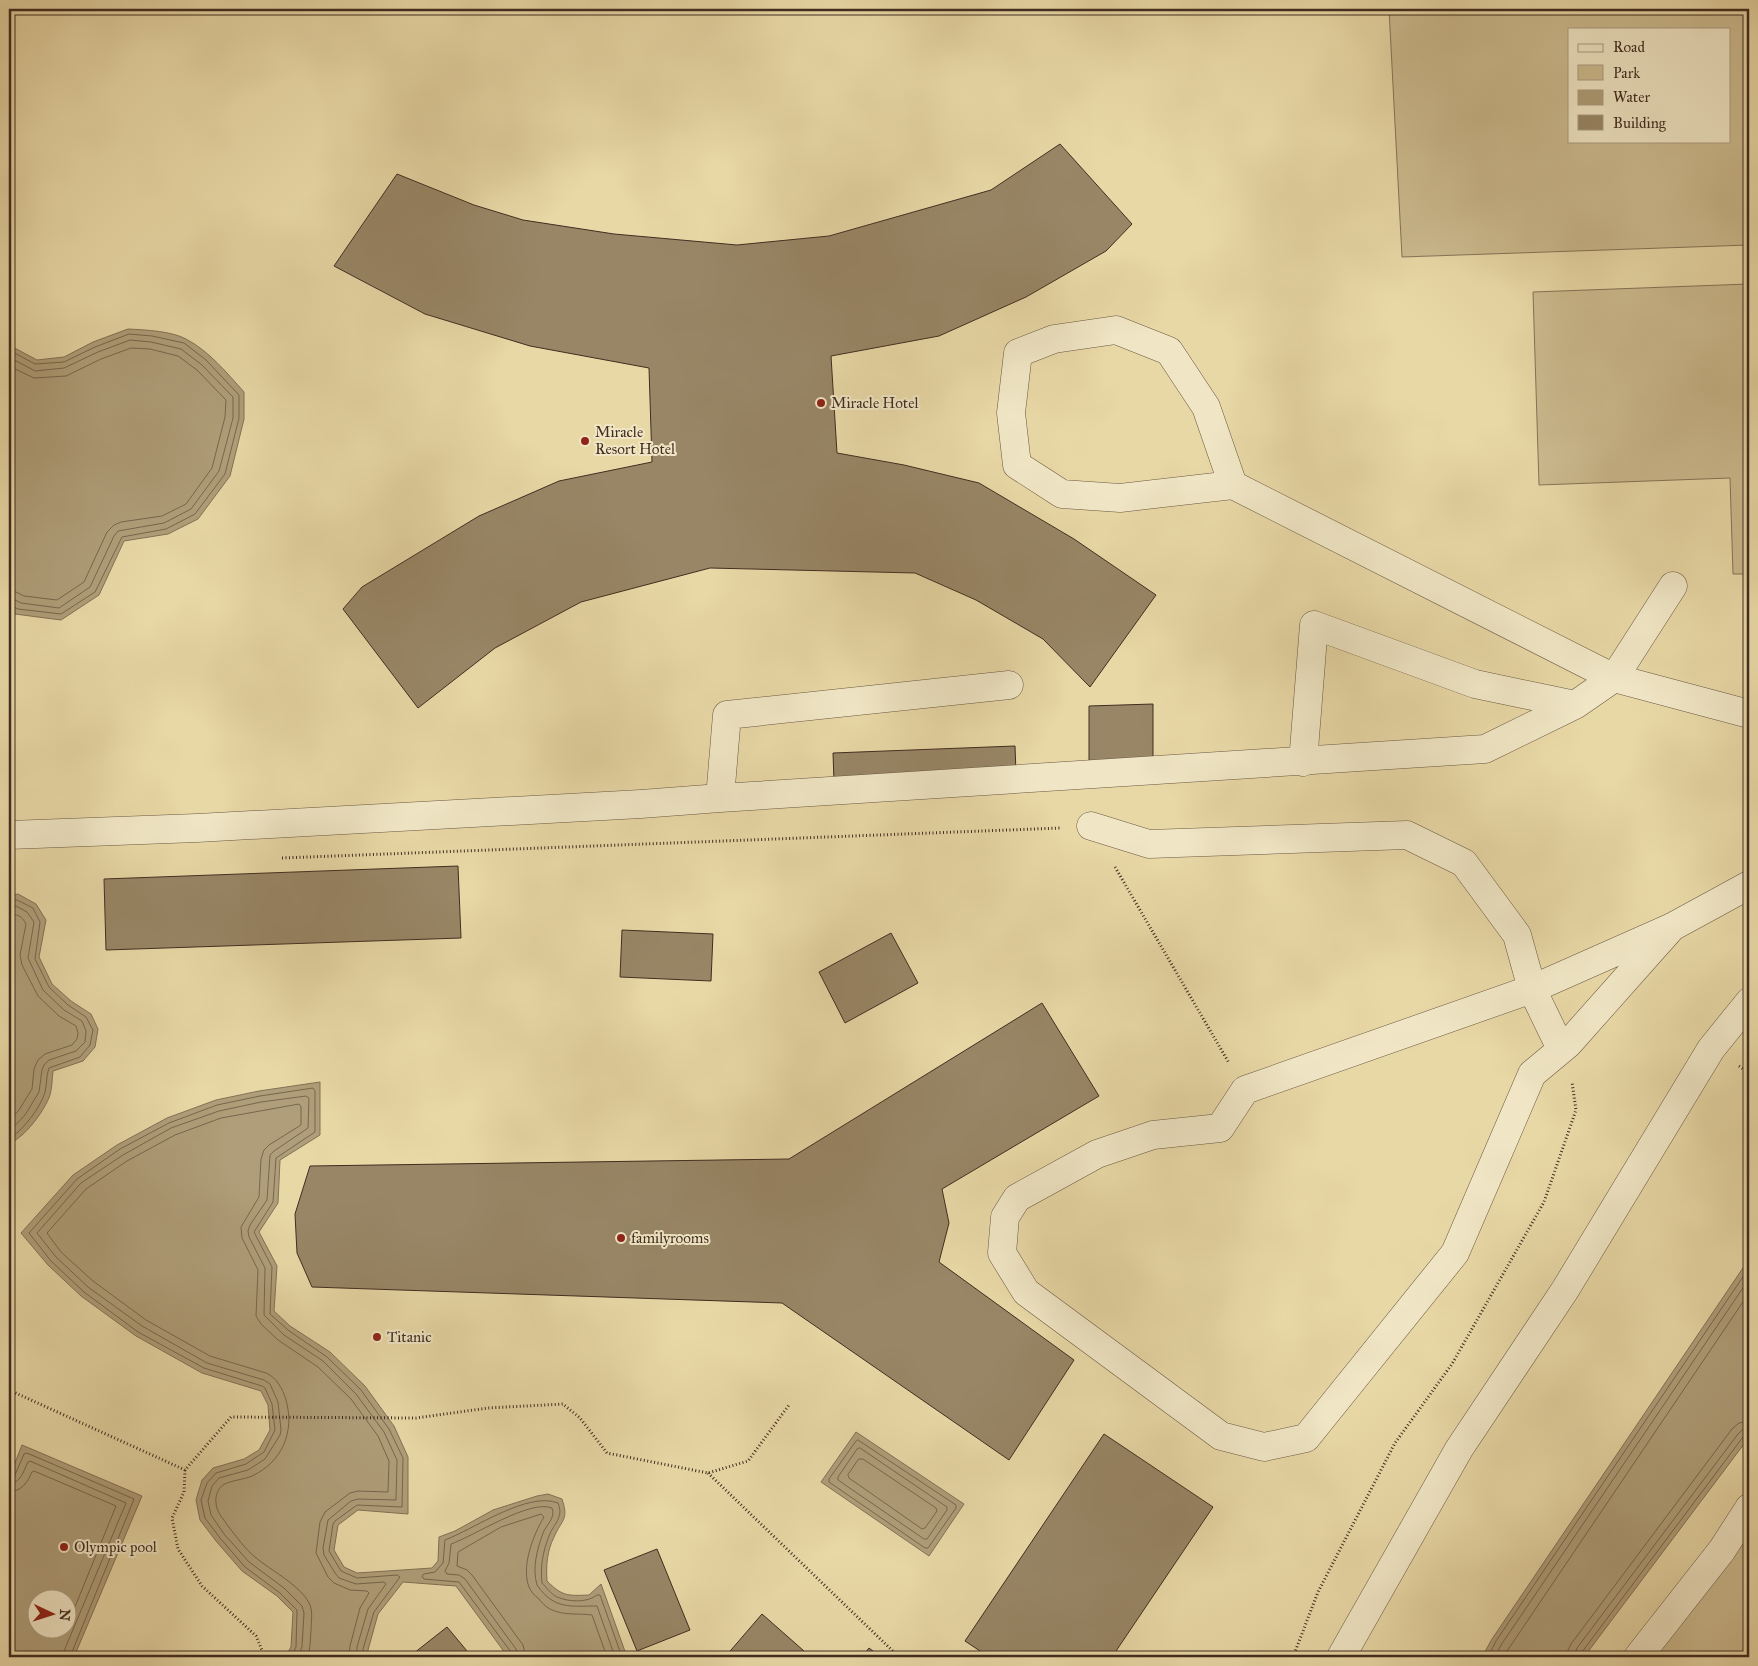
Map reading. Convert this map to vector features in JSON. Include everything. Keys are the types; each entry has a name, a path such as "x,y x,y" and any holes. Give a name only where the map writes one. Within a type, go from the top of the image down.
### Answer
{"lane":[{"path":"1233,485 1206,406 1168,351 1116,330 1054,339 1018,353 1011,413 1017,465 1062,494 1120,498 1233,485 1614,678 1749,714"},
{"path":"9,835 216,827 641,804 1485,749 1575,705 1614,678 1673,586"},
{"path":"1303,762 1314,625 1475,684 1575,705"},
{"path":"720,798 727,715 1009,685"},
{"path":"1091,826 1150,844 1407,835 1464,863 1517,935 1532,989 1565,1046"},
{"path":"1672,927 1565,1046 1532,1074 1455,1254 1306,1438 1264,1447 1221,1436 1026,1292 1002,1253 1005,1217 1017,1198 1097,1154 1154,1135 1220,1128 1246,1090 1532,989 1672,927 1749,885"},
{"path":"1341,1657 1459,1448 1565,1290 1711,1049 1749,1002"},
{"path":"1638,1657 1722,1550 1749,1508"}],"path":[{"path":"275,859 1091,826 1246,1090"},
{"path":"1293,1657 1318,1592 1394,1443 1452,1364 1544,1202 1576,1110 1565,1046"},
{"path":"9,1390 185,1470"},
{"path":"264,1657 256,1636 202,1586 178,1549 172,1518 184,1492 185,1470 231,1416 416,1418 488,1408 562,1404 580,1418 606,1453 708,1473 748,1461 789,1405"},
{"path":"708,1473 899,1657"}],"green space":[{"path":"1389,9 1749,9 1749,245 1402,257"},
{"path":"1749,284 1749,574 1733,574 1730,478 1539,485 1533,292"},
{"path":"1749,1529 1749,1657 1656,1657"}],"water":[{"path":"128,329 150,330 186,339 210,356 244,392 244,419 230,476 198,519 168,534 124,541 99,595 61,620 15,614 9,608 9,345 37,360 64,357 93,342"},
{"path":"18,894 36,904 46,920 39,957 52,984 71,1001 91,1014 98,1029 95,1047 83,1061 53,1071 50,1095 44,1108 21,1136 9,1143 9,896"},
{"path":"320,1082 320,1135 280,1160 278,1203 259,1232 277,1266 274,1311 290,1326 330,1352 365,1386 394,1426 408,1457 408,1514 358,1510 338,1525 334,1550 344,1567 357,1573 432,1568 438,1561 439,1537 455,1531 493,1510 537,1496 548,1494 562,1499 565,1516 548,1553 547,1581 565,1594 575,1595 589,1595 601,1584 627,1657 508,1657 456,1586 403,1582 378,1614 368,1650 368,1657 285,1657 291,1647 293,1612 277,1596 242,1571 216,1541 200,1520 196,1500 202,1480 213,1468 244,1459 259,1450 270,1430 268,1405 261,1391 202,1373 136,1336 81,1296 48,1265 21,1233 73,1175 117,1145 167,1118 216,1100 259,1091"},
{"path":"1749,1259 1749,1437 1747,1440 1584,1657 1482,1657 1492,1639"},
{"path":"856,1432 964,1504 929,1556 821,1482"},
{"name":"Olympic pool","path":"22,1445 142,1496 74,1657 9,1657 9,1478"}],"building":[{"path":"1060,144 1132,224 1106,251 1026,297 939,336 831,356 837,453 904,465 979,483 1074,539 1156,595 1090,687 1043,639 976,600 915,573 710,568 581,602 495,648 418,708 343,609 362,587 479,516 559,481 652,462 649,368 530,346 425,314 334,266 397,174 474,205 523,220 614,234 737,245 829,236 991,190"},
{"path":"1153,704 1153,762 1089,763 1089,706"},
{"path":"1015,746 1016,773 834,781 833,753"},
{"path":"458,866 461,938 106,950 104,879"},
{"path":"622,930 713,934 711,981 620,977"},
{"path":"891,933 918,983 845,1023 819,972"},
{"name":"familyrooms","path":"1042,1003 1099,1096 942,1189 949,1223 939,1262 1074,1360 1009,1460 782,1303 312,1287 297,1253 295,1214 310,1166 789,1159"},
{"path":"1104,1434 1213,1507 1112,1657 989,1657 965,1641"},
{"path":"657,1549 690,1630 637,1651 604,1570"},
{"path":"762,1614 804,1651 799,1657 725,1657"},
{"path":"447,1627 472,1657 409,1657"},
{"path":"869,1648 881,1657 862,1657"}],"place":[{"name":"Miracle Hotel","path":"821,403"},
{"name":"Miracle Resort Hotel","path":"585,441"},
{"name":"familyrooms","path":"621,1238"},
{"name":"Titanic","path":"377,1337"},
{"name":"Olympic pool","path":"64,1547"}]}
